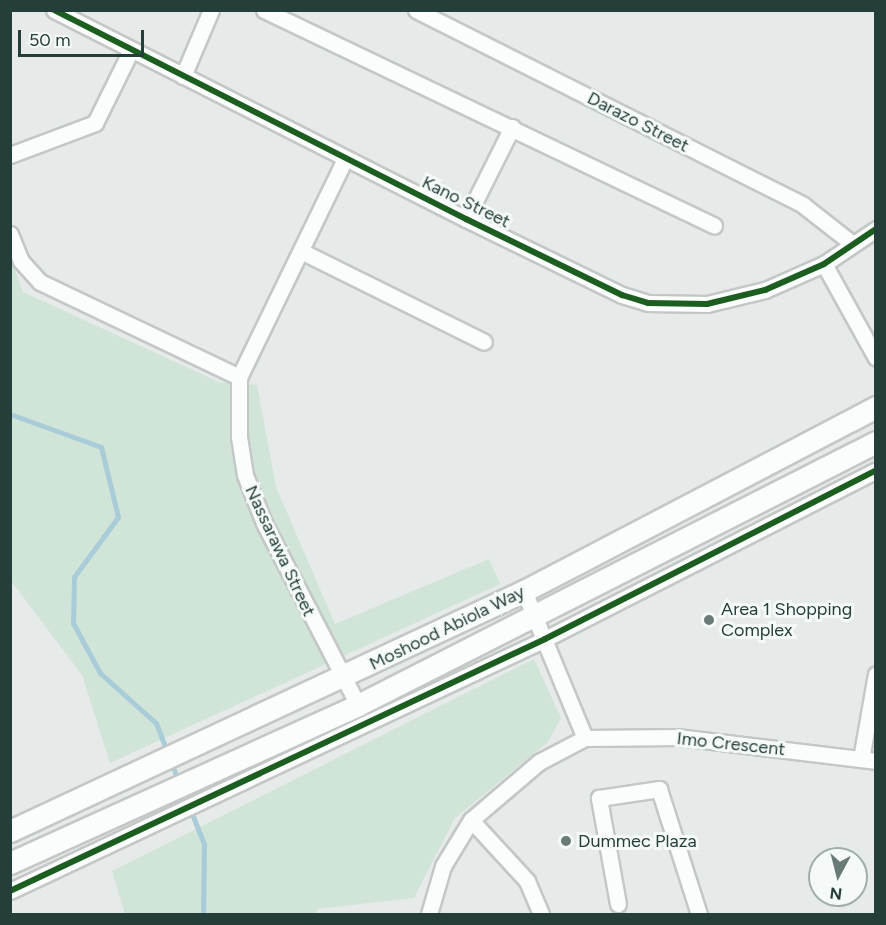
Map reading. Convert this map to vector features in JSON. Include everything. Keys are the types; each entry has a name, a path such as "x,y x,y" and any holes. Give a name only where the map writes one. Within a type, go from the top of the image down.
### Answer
{"main road":[{"name":"Moshood Abiola Way","path":"10,831 209,742 524,591 876,407"},
{"name":"Moshood Abiola Way","path":"10,863 220,771 358,705 876,442"}],"street":[{"name":"Kano Street","path":"54,10 466,219 622,295 648,303 738,298 824,264 876,229"},
{"path":"183,76 212,10"},
{"path":"264,10 512,127 714,226"},
{"name":"Darazo Street","path":"416,10 803,205 854,244"},
{"path":"10,155 95,123 131,50"},
{"path":"466,219 512,127"},
{"name":"Nassarawa Street","path":"345,159 239,377 245,475 295,588 346,678 358,705"},
{"path":"10,234 21,261 40,282 239,377"},
{"path":"301,251 484,342"},
{"path":"824,264 876,358"},
{"path":"10,891 545,639 876,470"},
{"path":"524,591 585,738"},
{"path":"868,760 876,674"},
{"name":"Imo Crescent","path":"429,915 443,866 471,819 539,762 585,738 678,737 868,760"},
{"path":"618,904 599,798 659,789 699,915"},
{"path":"471,819 527,881 542,915"}],"green space":[{"path":"10,256 23,292 219,382 257,385 276,487 335,624 489,559 500,584 110,763 82,675 11,581"},
{"path":"534,659 561,718 548,742 455,818 414,898 317,909 316,914 125,914 112,871"}],"waterway":[{"path":"10,414 101,447 118,517 74,577 73,623 100,673 156,723 167,752"},
{"path":"170,760 179,782"},
{"path":"183,791 204,844 203,914"}],"cycle path":[{"path":"54,10 466,219 622,295 648,303 707,304 765,290 824,264 876,229"},
{"path":"10,891 545,639 876,470"}],"place":[{"name":"Area 1 Shopping Complex","path":"709,620"},
{"name":"Dummec Plaza","path":"566,841"}]}
